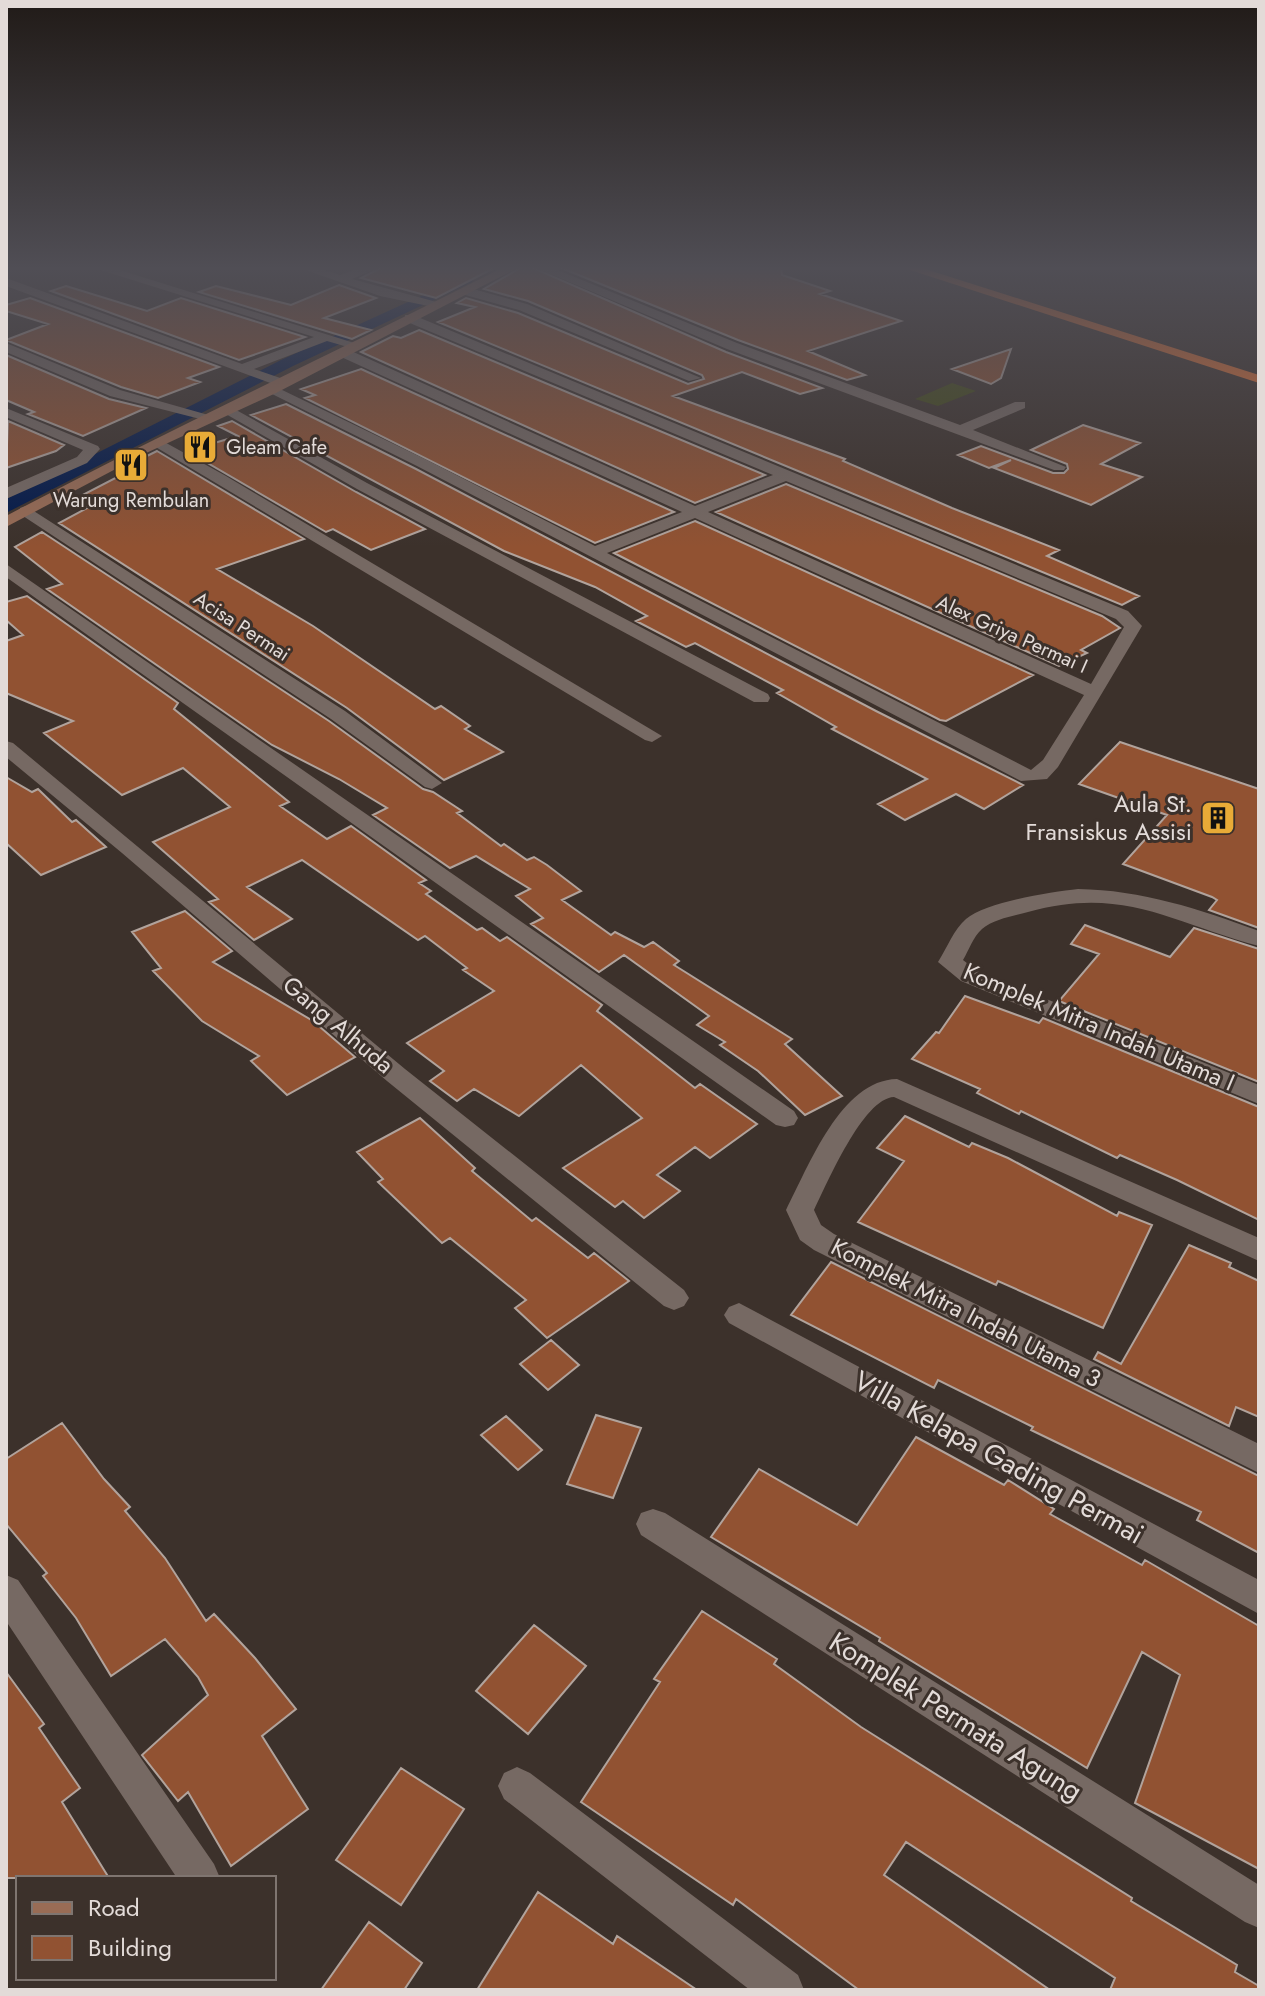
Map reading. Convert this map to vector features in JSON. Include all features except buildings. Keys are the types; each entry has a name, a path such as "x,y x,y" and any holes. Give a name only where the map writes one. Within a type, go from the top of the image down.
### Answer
{"highway":[{"path":"1197,360 1259,379"}],"street":[{"path":"37,360 115,393 207,417"},
{"path":"217,360 272,382 592,553 1028,777 1040,775 1051,763 1095,693"},
{"path":"241,369 266,360"},
{"path":"6,522 27,508 207,417 229,410 272,382 321,360"},
{"name":"Alex Griya Permai I","path":"374,360 693,512 1095,693 1133,626 1122,615 510,360"},
{"path":"651,360 694,378"},
{"path":"771,360 1059,467"},
{"path":"961,430 1020,405"},
{"path":"229,410 362,486 761,698"},
{"path":"6,412 93,449 82,460 6,494"},
{"path":"159,443 555,682 652,736"},
{"path":"592,553 787,475"},
{"name":"Acisa Permai","path":"6,500 27,508 338,715 432,783"},
{"path":"6,569 785,1118"},
{"name":"Gang Alhuda","path":"6,747 143,858 396,1075 674,1298"},
{"name":"Komplek Mitra Indah Utama I","path":"1259,939 1174,908 1114,895 1087,894 1031,903 975,923 950,962 969,976 1259,1095"},
{"name":"Komplek Mitra Indah Utama 3","path":"1259,1250 897,1088 878,1090 857,1110 828,1156 800,1210 810,1232 824,1242 1259,1459"},
{"name":"Villa Kelapa Gading Permai","path":"739,1315 1259,1598"},
{"name":"Komplek Permata Agung","path":"653,1524 1259,1908"},
{"path":"6,1591 199,1876"},
{"path":"517,1786 783,1990"}],"green space":[{"path":"952,383 976,391 938,406 915,399"}],"waterway":[{"path":"6,507 293,360"}],"place":[{"name":"Gleam Cafe","path":"200,447"},
{"name":"Warung Rembulan","path":"131,465"},
{"name":"Aula St. Fransiskus Assisi","path":"1218,818"}]}
